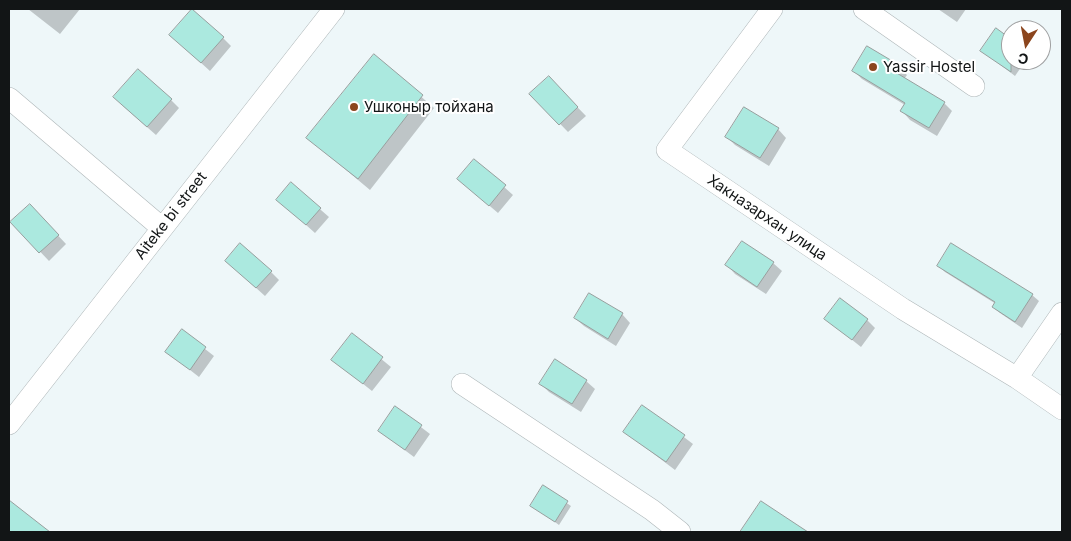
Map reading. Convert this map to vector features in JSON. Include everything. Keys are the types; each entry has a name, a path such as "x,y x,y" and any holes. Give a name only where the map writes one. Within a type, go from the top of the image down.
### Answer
{"street":[{"name":"Aiteke bi street","path":"9,424 334,9"},
{"name":"Хакназархан улица","path":"772,9 667,150 903,309 1017,378 1062,409"},
{"path":"864,9 974,86"},
{"path":"9,98 162,228"},
{"path":"1017,378 1062,312"},
{"path":"462,384 652,510 680,532"}],"building":[{"path":"192,9 224,37 201,63 169,35"},
{"path":"996,28 1001,32 1001,65 980,51"},
{"path":"867,46 899,65 895,72 945,102 929,128 900,111 905,103 852,71"},
{"path":"374,54 423,95 358,179 306,138"},
{"path":"138,69 172,99 147,127 113,97"},
{"path":"549,76 578,107 559,125 529,94"},
{"path":"744,107 779,128 760,158 725,137"},
{"path":"474,159 506,185 489,206 457,179"},
{"path":"291,182 321,208 306,225 276,200"},
{"path":"30,204 59,235 39,253 10,222"},
{"path":"742,241 774,262 757,287 725,265"},
{"path":"240,243 272,271 256,288 225,261"},
{"path":"951,243 1033,294 1015,322 992,307 995,302 937,266"},
{"path":"589,293 623,313 608,339 574,318"},
{"path":"840,298 868,319 852,340 824,319"},
{"path":"182,329 206,347 190,370 165,352"},
{"path":"352,333 383,357 363,384 331,360"},
{"path":"555,359 587,380 572,404 539,384"},
{"path":"642,405 685,435 666,462 623,432"},
{"path":"395,406 422,425 405,450 378,431"},
{"path":"543,485 568,501 555,522 530,506"},
{"path":"9,500 50,532 9,532"},
{"path":"761,501 808,532 740,532"}],"place":[{"name":"Yassir Hostel","path":"873,67"},
{"name":"Ушконыр тойхана","path":"354,107"}]}
